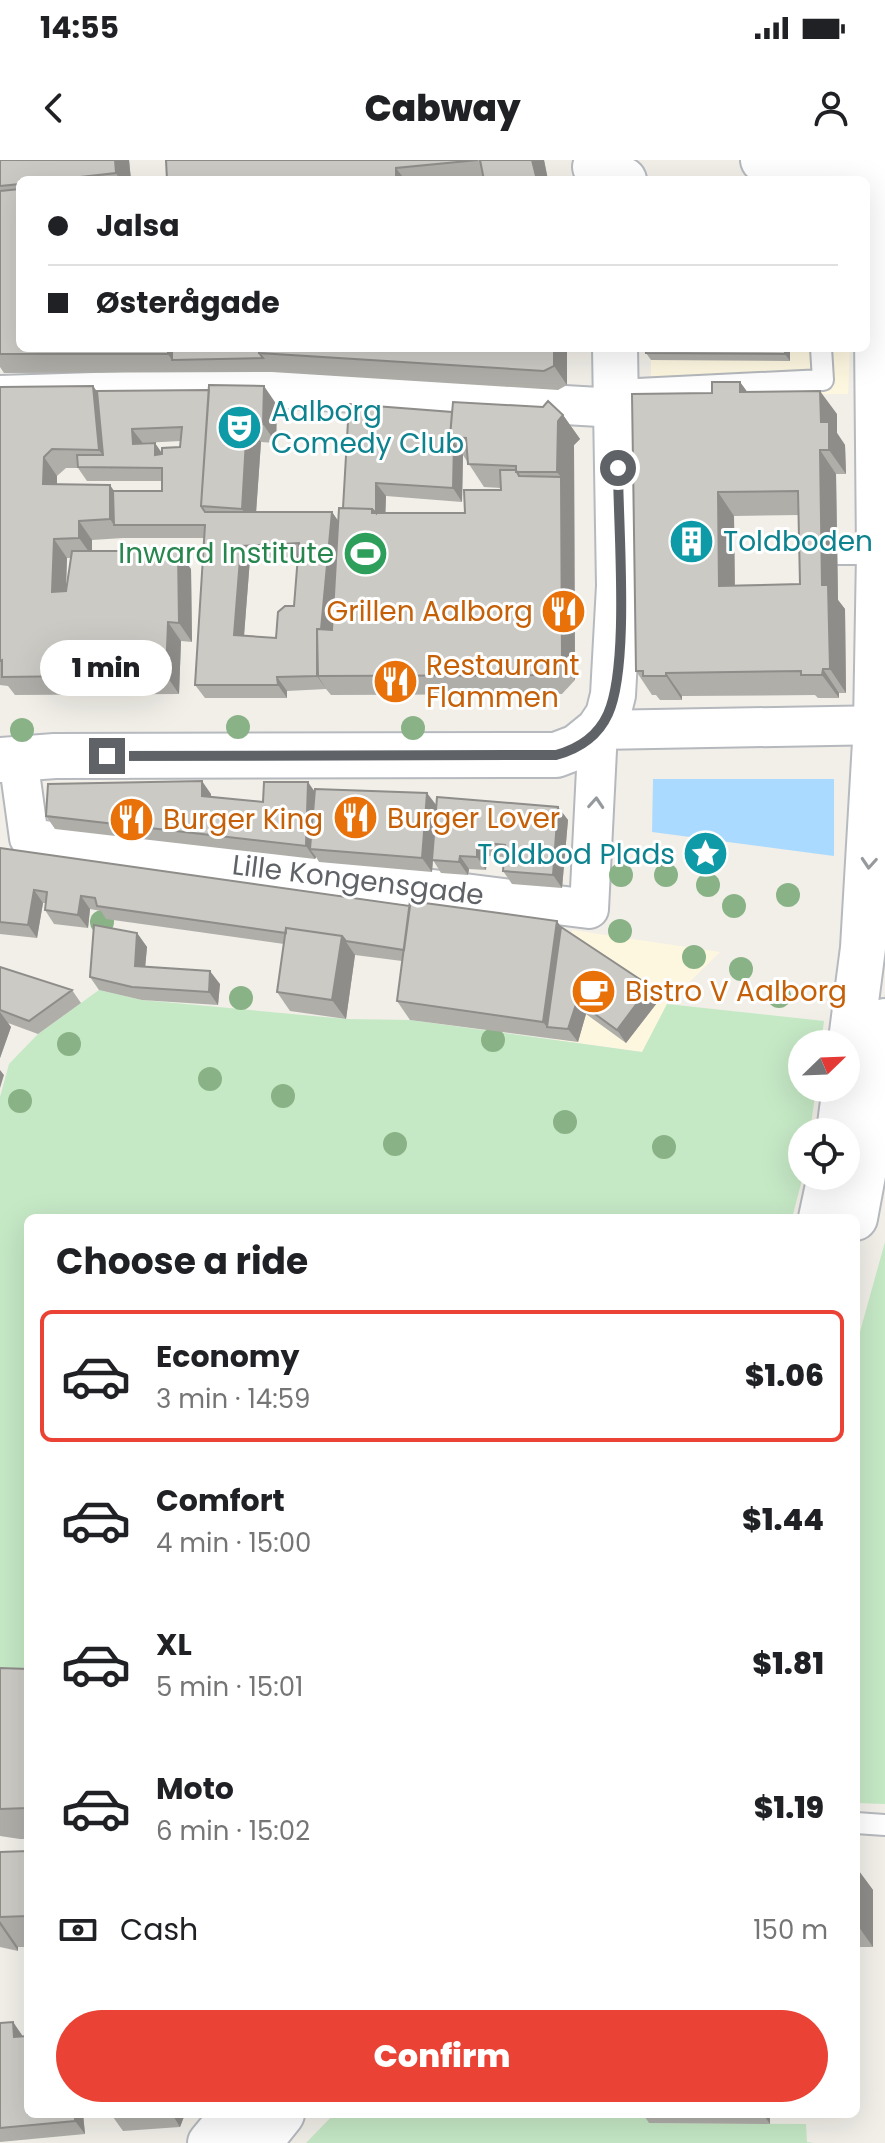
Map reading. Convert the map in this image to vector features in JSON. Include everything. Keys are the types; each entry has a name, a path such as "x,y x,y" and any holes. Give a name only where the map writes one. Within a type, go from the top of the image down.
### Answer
{"main road":[{"path":"763,160 882,170 876,223 881,725 863,948 841,1118"},
{"path":"9,759 556,755 577,747 598,730 613,695 619,645 616,382"},
{"path":"856,1214 876,1105 885,1021"},
{"path":"822,1214 827,1190"},
{"path":"210,2143 231,2118"},
{"path":"259,2143 279,2118"}],"street":[{"path":"0,395 150,382 250,387 616,382"},
{"path":"598,730 881,725"},
{"name":"Lille Kongensgade","path":"9,759 29,838 589,909 598,730"}],"lane":[{"path":"616,382 823,380 821,352"},
{"path":"815,554 879,554"},
{"path":"860,1823 885,1825"}],"shaded area":[{"path":"651,352 850,352 848,394 651,395"},
{"path":"572,930 720,952 667,1004 643,1052 557,1040"}],"green space":[{"path":"99,990 142,1000 346,1019 410,1020 642,1052 667,1004 824,1021 823,1030 788,1030 788,1102 814,1102 812,1118 788,1118 788,1190 799,1190 793,1214 24,1214 24,1694 0,1685 0,1097 9,1064 38,1034"},
{"path":"885,1242 885,1804 860,1803 860,1332"},
{"path":"330,2118 649,2118 650,2123 806,2124 807,2142 814,2143 306,2143"}],"water":[{"path":"653,779 834,779 834,856 652,832"}],"building":[{"path":"0,160 115,160 116,173 16,176 16,184 0,186"},
{"path":"166,160 478,160 396,168 396,176 167,176"},
{"path":"480,160 532,160 536,176 483,176"},
{"path":"16,189 16,352 168,354 0,354 0,191"},
{"path":"172,352 259,352 263,358 172,360"},
{"path":"554,352 554,366 544,371 259,353"},
{"path":"785,352 785,354 646,353"},
{"name":"Toldboden","path":"712,382 740,382 740,392 820,391 821,422 829,422 829,450 820,450 822,585 828,585 830,669 823,669 822,675 801,675 801,671 643,676 643,671 636,671 632,394 712,393","holes":["798,491 800,584 719,586 718,492"]},
{"path":"209,385 264,386 263,424 247,423 242,509 201,506"},
{"path":"93,386 99,450 52,449 44,457 43,484 110,485 110,519 79,521 79,538 54,539 52,592 66,591 72,551 178,551 179,623 168,622 166,675 2,677 0,387"},
{"path":"209,390 201,506 205,512 332,512 321,629 317,629 317,676 277,677 278,685 195,685 205,525 114,525 113,491 162,491 162,468 78,467 77,455 103,455 97,391","holes":["182,427 180,447 162,448 162,454 155,455 155,443 133,444 132,429","299,543 294,606 285,606 278,612 276,638 234,635 241,546"]},
{"path":"548,401 563,415 558,421 557,472 516,472 516,466 468,464 466,438 450,437 453,402 543,407"},
{"path":"349,404 452,412 453,488 376,483 376,513 372,509 343,508"},
{"path":"500,470 516,470 519,476 561,477 562,661 548,675 318,676 317,629 332,630 339,508 372,509 372,513 465,513 464,490 501,490"},
{"path":"202,781 202,796 263,802 264,782 308,782 306,846 46,816 48,784"},
{"path":"315,789 427,793 422,858 310,849"},
{"path":"437,797 558,807 553,875 503,871 505,845 477,842 477,857 460,856 459,862 432,860"},
{"path":"0,848 410,906 404,950 346,941 342,936 286,928 286,933 97,906 95,898 81,896 78,915 45,910 47,892 34,890 28,925 0,922"},
{"path":"410,901 557,921 543,1022 397,1001"},
{"path":"94,925 137,933 135,966 210,971 209,992 132,987 90,977"},
{"path":"561,927 650,986 617,1030 577,1001 568,1029 547,1027"},
{"path":"286,928 342,936 332,1000 277,992"},
{"path":"0,967 72,990 29,1021 0,1010"},
{"path":"0,1668 24,1669 24,1808 0,1809"},
{"path":"24,1851 24,1916 0,1917 0,1852"},
{"path":"13,2022 14,2037 24,2036 24,2118 75,2118 75,2121 0,2128 0,2023"}],"place":[{"name":"Aalborg Comedy Club","path":"240,427"},
{"name":"Toldboden","path":"692,541"},
{"name":"Inward Institute","path":"365,553"},
{"name":"Grillen Aalborg","path":"564,611"},
{"name":"Restaurant Flammen","path":"395,681"},
{"name":"Burger Lover","path":"356,818"},
{"name":"Burger King","path":"132,819"},
{"name":"Toldbod Plads","path":"706,854"},
{"name":"Bistro V Aalborg","path":"594,991"}],"route":[{"path":"107,756 556,755 577,747 598,730 608,715 613,695 619,645 618,468"}]}
